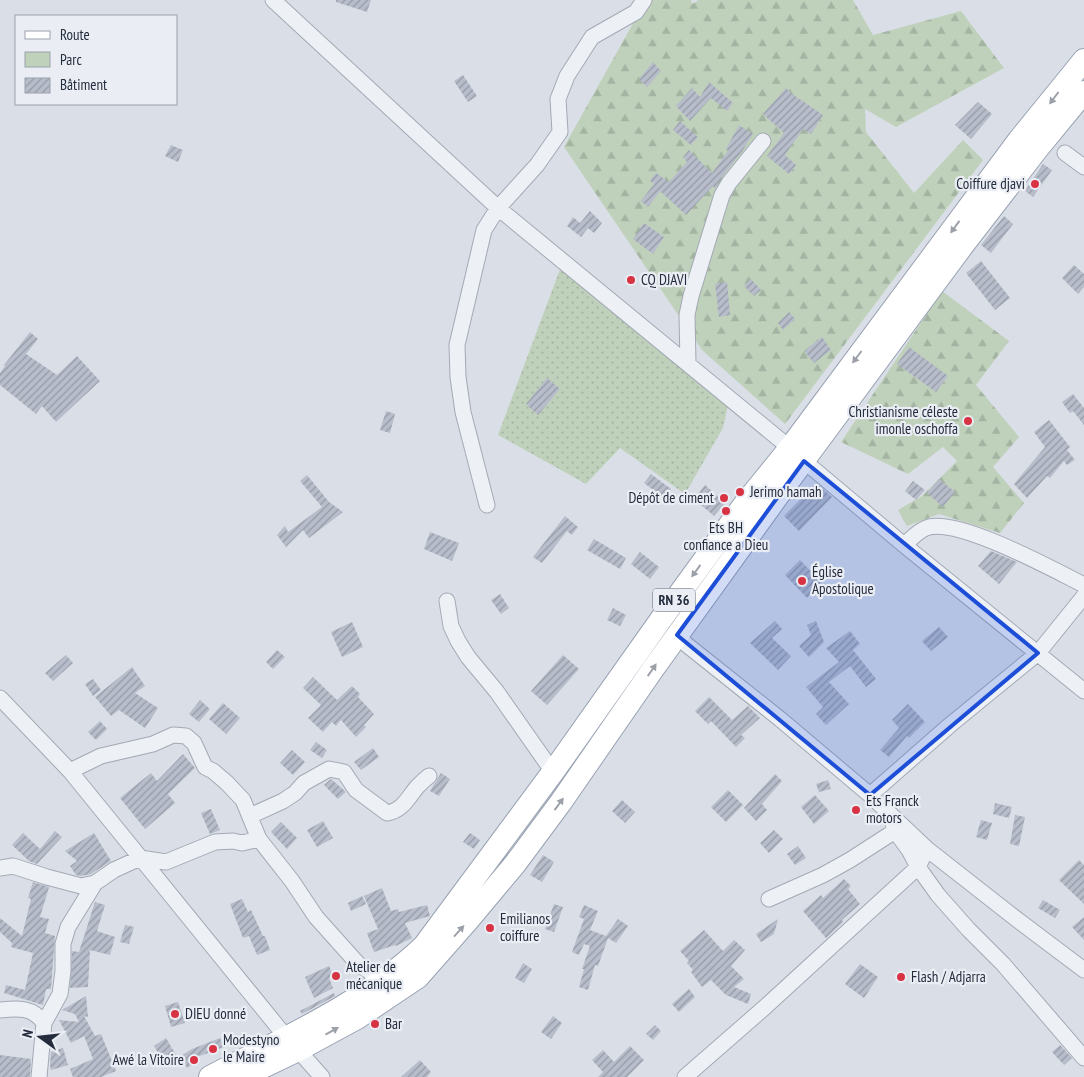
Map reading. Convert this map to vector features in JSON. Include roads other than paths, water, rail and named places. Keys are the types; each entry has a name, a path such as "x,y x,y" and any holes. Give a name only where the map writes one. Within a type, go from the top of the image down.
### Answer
{"main road":[{"name":"RN 36","path":"210,1077 356,1018 418,977 515,864 561,802 677,635 797,454 1019,140 1084,60"},
{"name":"RN 36","path":"242,1077 378,983 407,962 424,946 553,772 747,501 797,454 1084,92"}],"street":[{"path":"273,0 498,208 1084,691"},
{"path":"487,505 463,412 458,377 457,345 484,230 498,208 537,165 560,132 558,99 567,76 592,36 636,12 644,0"},
{"path":"688,363 687,315 722,195 729,183 763,141"},
{"path":"1066,153 1084,167"},
{"path":"904,544 926,528 942,527 998,543 1084,585"},
{"path":"870,795 950,725 1038,653 1084,596"},
{"path":"447,601 451,626 458,641 553,772"},
{"path":"677,635 687,646 780,718 870,795 927,849 1084,970"},
{"path":"0,698 70,771 292,1043 322,1077"},
{"path":"70,771 101,756 153,744 173,735 186,736 194,743 205,767 227,783 243,800 259,838 316,916 359,965 369,971 378,983"},
{"path":"250,816 283,801 304,784 329,769 344,772 356,790 386,813 393,812 402,806 418,786 430,776"},
{"path":"889,815 895,831 938,895 1003,964 1084,1058"},
{"path":"769,899 830,871 895,831"},
{"path":"0,868 13,866 81,886 95,883 114,870 140,858 166,862 216,842 233,841 242,843 259,838"},
{"path":"685,1077 764,1008 918,867 927,849"},
{"path":"39,1077 44,1023 60,994 63,971 63,944 68,927 95,883"},
{"path":"0,1010 25,1009 38,1015 44,1023"}],"place":[{"name":"Coiffure djavi","path":"1035,184"},
{"name":"CQ DJAVI","path":"631,280"},
{"name":"Christianisme céleste imonle oschoffa","path":"968,421"},
{"name":"Jerimo hamah","path":"740,492"},
{"name":"Dépôt de ciment","path":"724,498"},
{"name":"Ets BH confiance a Dieu","path":"726,511"},
{"name":"Église Apostolique","path":"802,581"},
{"name":"Ets Franck motors","path":"856,810"},
{"name":"Emilianos coiffure","path":"490,928"},
{"name":"Atelier de mécanique","path":"336,976"},
{"name":"Flash / Adjarra","path":"901,977"},
{"name":"DIEU donné","path":"175,1014"},
{"name":"Bar","path":"375,1024"},
{"name":"Modestyno le Maire","path":"213,1049"},
{"name":"Awé la Vitoire","path":"194,1060"}]}
